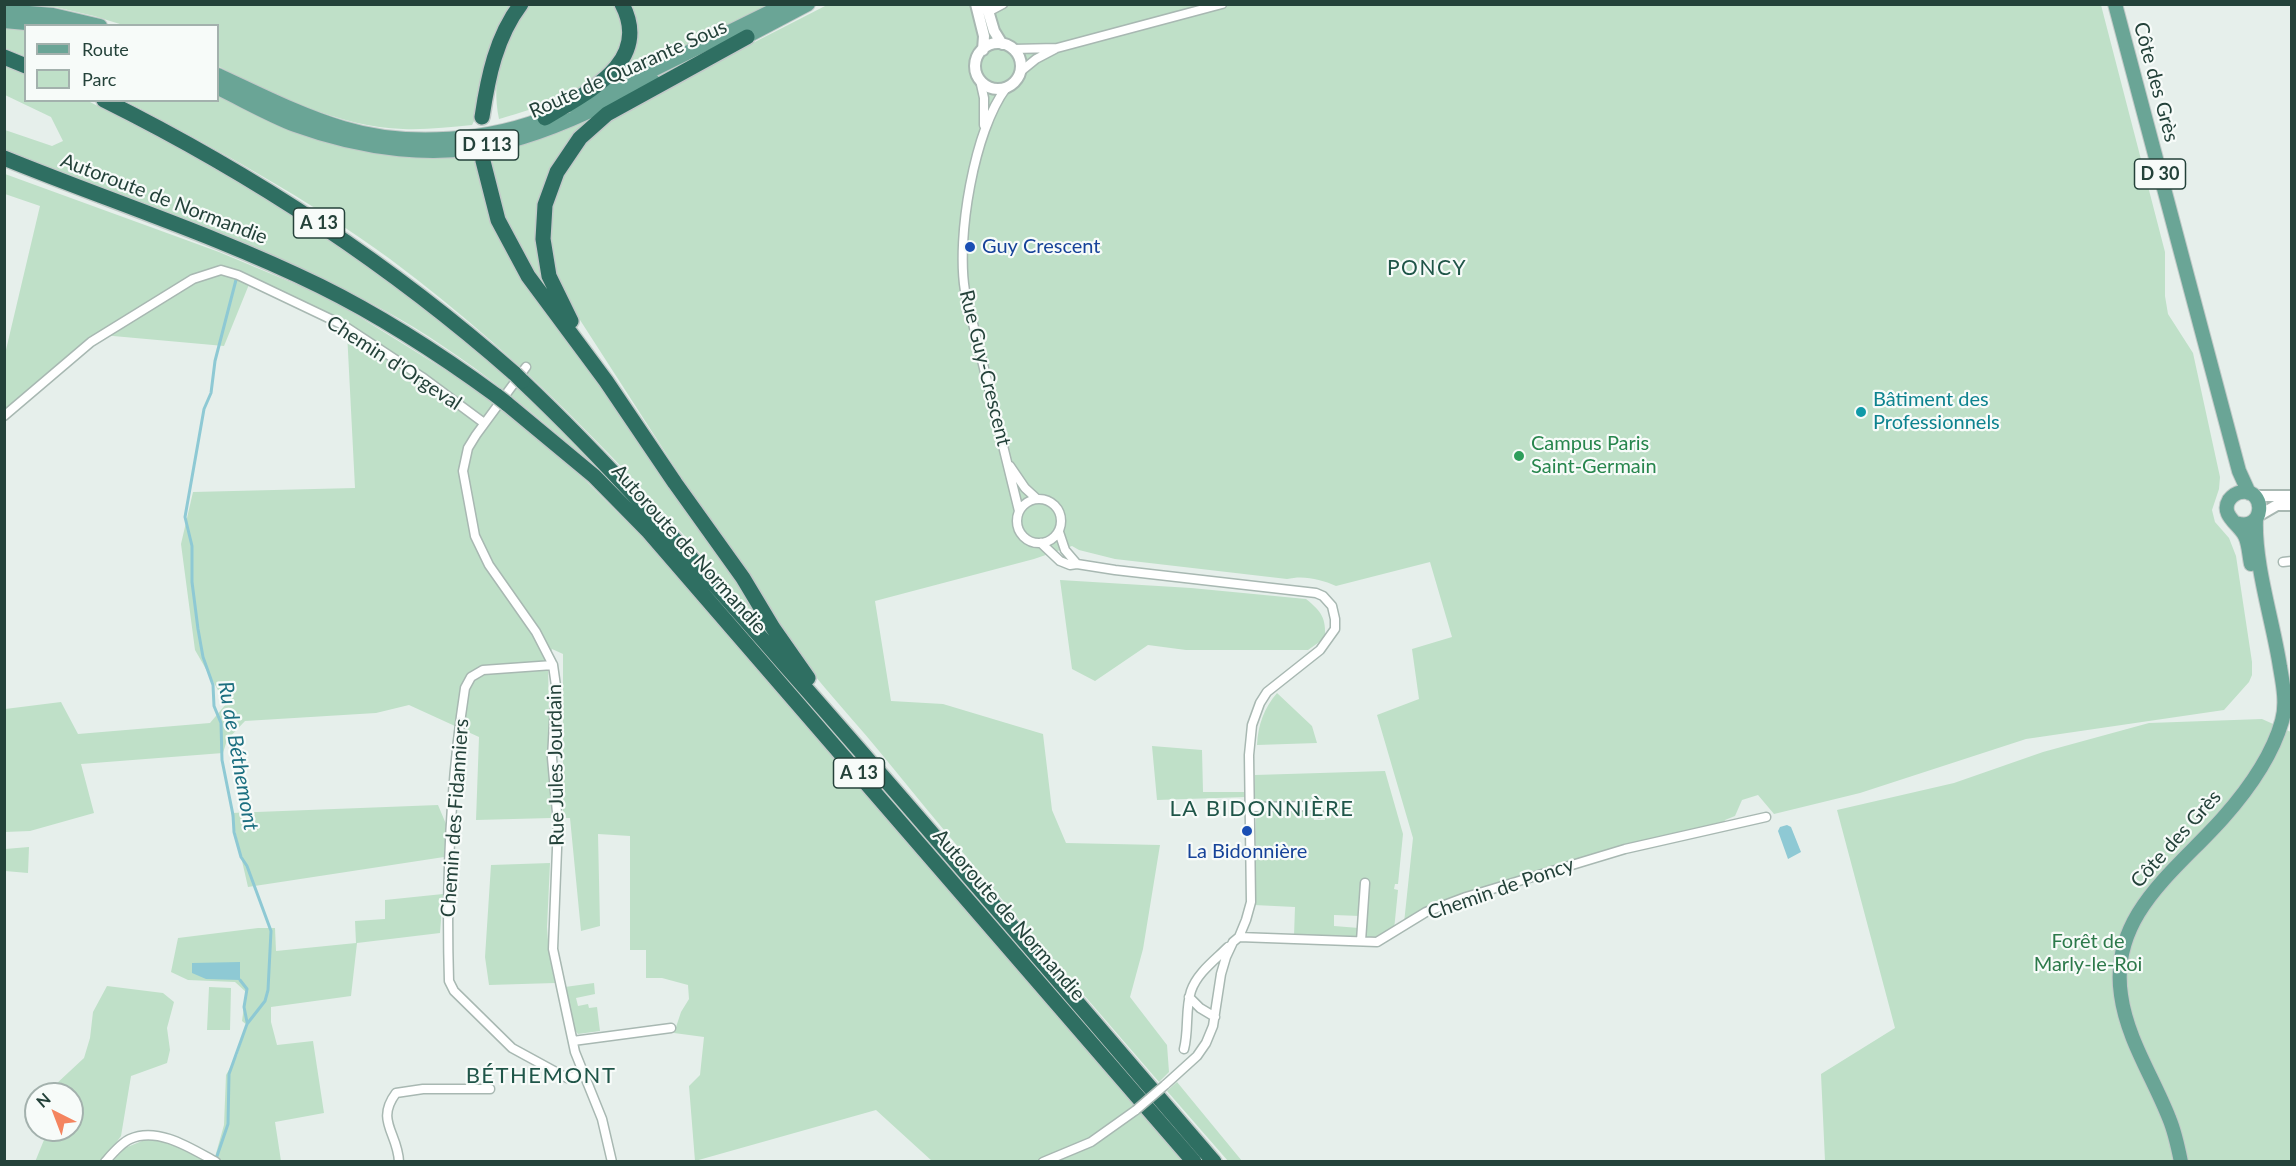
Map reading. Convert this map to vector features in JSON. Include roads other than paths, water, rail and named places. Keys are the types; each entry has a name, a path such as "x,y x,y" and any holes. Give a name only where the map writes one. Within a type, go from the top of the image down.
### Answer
{"highway":[{"path":"482,117 488,79 498,47 513,15 521,4"},
{"path":"544,118 596,86 621,63 630,38 628,16 622,4"},
{"path":"606,381 566,313 549,276 543,239 545,205 556,172 580,138 607,114 747,37"},
{"path":"4,57 24,65"},
{"name":"Autoroute de Normandie","path":"108,102 171,134 235,171 341,238 438,309 521,374 641,500 844,730 1214,1161"},
{"name":"Autoroute de Normandie","path":"4,158 241,250 321,287 425,346 502,399 594,476 656,540 1194,1161"},
{"path":"483,161 498,220 528,276 606,381 743,578 785,646 844,730"},
{"path":"4,169 65,183"}],"main road":[{"name":"Route de Quarante Sous","path":"219,75 300,112 345,129 401,139 455,139 492,134 544,118 612,90 786,4"},
{"name":"Route de Quarante Sous","path":"219,88 294,125 344,140 400,150 460,150 505,143 564,123 747,37 808,4"},
{"name":"Côte des Grès","path":"2115,4 2239,471 2252,494"},
{"path":"4,11 53,15 91,24"},
{"path":"4,21 37,24"},
{"name":"Côte des Grès","path":"2204,343 2234,495"},
{"path":"2244,492 2252,494 2259,504 2257,518 2246,524 2236,523 2231,519 2227,510 2230,499 2244,492"},
{"name":"Côte des Grès","path":"2181,1161 2170,1119 2126,1020 2120,994 2122,951 2139,911 2159,884 2224,817 2269,751 2283,719 2284,692 2258,550 2257,518"},
{"name":"Côte des Grès","path":"2236,523 2246,537 2277,680 2279,699 2269,751"}],"street":[{"path":"976,4 984,36 983,50"},
{"path":"1002,44 994,31 987,8 1003,4"},
{"path":"1057,48 1013,49 1002,44 990,45 978,57 976,66 980,81 990,88 1006,87 1036,59 1057,48 1222,4"},
{"path":"1013,49 1019,58 1020,72"},
{"name":"Rue Guy-Crescent","path":"980,81 984,98 984,131"},
{"name":"Rue Guy-Crescent","path":"1006,87 997,100 984,131 965,220 964,285 1008,463 1019,511 1017,522 1022,536 1030,542 1041,543 1060,561 1070,565 1316,593 1323,596 1332,606 1335,629 1320,650 1273,686 1260,703 1250,740 1251,807"},
{"name":"Chemin d'Orgeval","path":"4,416 91,342 193,279 221,270 238,275 343,325 422,377 484,423"},
{"name":"Rue Jules Jourdain","path":"521,374 468,448 464,471 475,536 489,565 536,632 553,665 556,686 552,758 558,824 554,949 573,1041 602,1119 612,1161"},
{"name":"Rue Guy-Crescent","path":"1008,463 1025,488 1037,498 1049,501 1059,510 1061,517 1059,532 1065,550 1077,564"},
{"path":"2252,494 2292,496"},
{"path":"1019,511 1026,502 1037,498"},
{"path":"2257,518 2277,505 2292,504"},
{"path":"1041,543 1048,542 1059,532"},
{"name":"Chemin des Fidanniers","path":"553,665 483,670 471,677 465,688 451,816 447,909 449,981 454,991 512,1048 567,1078 584,1074"},
{"path":"1043,1161 1091,1142 1136,1110 1197,1056 1206,1043 1215,1017 1221,974 1251,902 1251,807 1313,806 1319,813"},
{"name":"Chemin de Poncy","path":"1236,940 1377,942 1426,912 1511,884 1625,849 1766,817"},
{"path":"1361,941 1365,883"},
{"path":"1184,1049 1190,997 1200,974 1236,940"},
{"path":"1190,997 1200,1008 1215,1017"},
{"path":"573,1041 671,1028"},
{"path":"399,1161 397,1146 387,1125 386,1113 389,1102 396,1093 423,1089 490,1089"},
{"path":"105,1161 130,1138 142,1136 170,1139 215,1161"}],"water":[{"path":"1787,825 1791,827 1801,852 1788,859 1778,831 1780,827"},
{"path":"240,962 240,980 206,979 192,973 192,963"}],"waterway":[{"name":"Ru de Béthemont","path":"216,1159 228,1124 229,1074 247,1024 265,1001 268,990 271,931 247,866 241,857 234,832 233,815 222,760 221,723 214,706 213,685 203,657 198,629 192,582 192,546 185,517 204,409 211,393 215,361 237,276"},
{"path":"240,980 247,989 244,1007 247,1022"}],"place":[{"name":"Guy Crescent","path":"970,247"},
{"name":"Bâtiment des Professionnels","path":"1861,412"},
{"name":"Campus Paris Saint-Germain","path":"1519,456"},
{"name":"La Bidonnière","path":"1247,831"}],"district":[{"name":"PONCY","path":"1427,268"},
{"name":"LA BIDONNIÈRE","path":"1262,809"},
{"name":"BÉTHEMONT","path":"541,1076"}],"park label":[{"name":"Forêt de Marly-le-Roi","path":"2088,954"}]}
